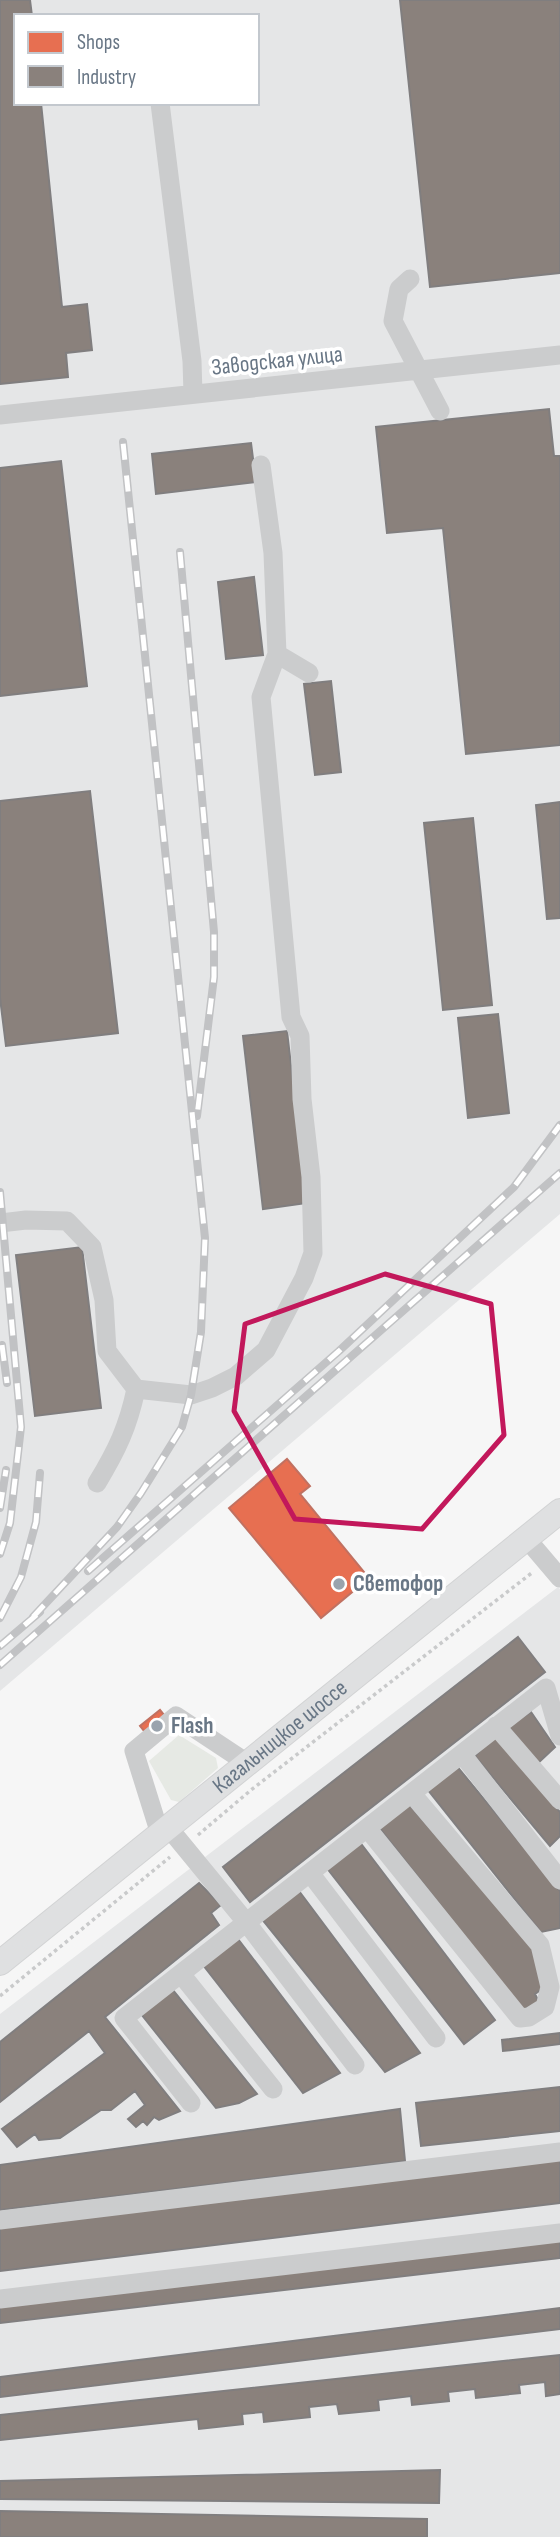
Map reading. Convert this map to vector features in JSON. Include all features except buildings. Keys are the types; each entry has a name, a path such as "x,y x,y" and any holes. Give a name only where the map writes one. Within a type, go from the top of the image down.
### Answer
{"main road":[{"name":"Кагальницкое шоссе","path":"0,1963 171,1836 247,1763 560,1511"}],"street":[{"path":"160,105 192,361 193,394"},
{"path":"410,279 399,289 393,321 440,411"},
{"name":"Заводская улица","path":"0,415 560,355"},
{"path":"0,1223 26,1220 67,1221 92,1247 104,1300 107,1351 136,1389 191,1395 236,1376 266,1350 304,1278 313,1253 311,1177 302,1099 300,1036 291,1017 261,697 277,654 273,553 261,465"},
{"path":"277,654 309,673"},
{"path":"97,1483 117,1451 131,1414 136,1389"},
{"path":"526,1538 560,1578"},
{"path":"191,2103 124,2018 546,1688 560,1736"},
{"path":"247,1763 176,1716 134,1751 171,1836 246,1922 355,2065"},
{"path":"496,1726 560,1800"},
{"path":"462,1754 560,1880"},
{"path":"367,1828 520,2018 530,2017 545,2007 550,1987 540,1945 413,1792"},
{"path":"310,1873 436,2038"},
{"path":"181,1974 274,2089"},
{"path":"0,2220 560,2152"},
{"path":"0,2299 560,2233"}],"path":[{"path":"0,1997 171,1836 262,1782 546,1562"}],"highlighted area":[{"path":"385,1274 491,1304 504,1435 422,1529 295,1519 234,1411 245,1324"}],"shaded area":[{"path":"0,0 560,0 560,1214 0,1691"},
{"path":"558,1587 560,2537 0,2537 0,2014"},
{"path":"179,1735 216,1758 218,1768 179,1802 171,1800 149,1761"}],"railway":[{"path":"33,1617 117,1527 182,1427 191,1395 201,1332 205,1238 123,442"},
{"path":"180,552 214,932 214,977 197,1116"},
{"path":"88,1571 339,1351 514,1187 560,1125"},
{"path":"0,1665 560,1173"},
{"path":"0,1192 21,1427 10,1523 0,1554"},
{"path":"2,1345 7,1383"},
{"path":"0,1508 6,1470"},
{"path":"0,1618 21,1577 36,1522 40,1473"},
{"path":"0,1646 40,1612"}],"place":[{"name":"Светофор","path":"339,1584"},
{"name":"Flash","path":"157,1726"}]}
